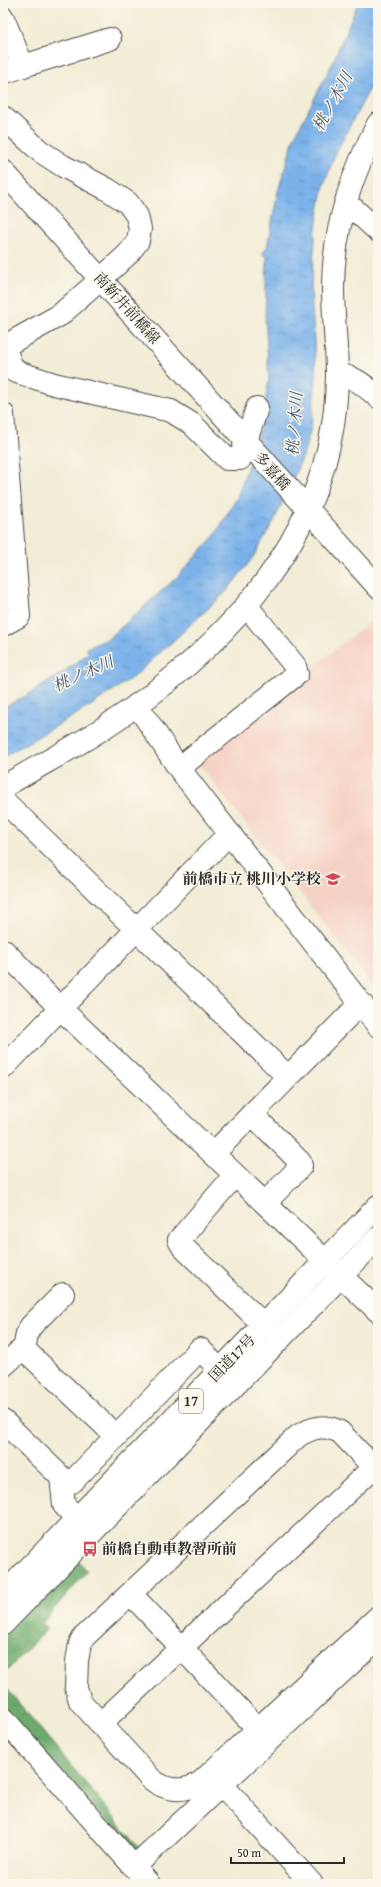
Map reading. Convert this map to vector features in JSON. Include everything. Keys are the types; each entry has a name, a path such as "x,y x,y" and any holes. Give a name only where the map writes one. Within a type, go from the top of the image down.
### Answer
{"main road":[{"path":"3,18 13,70 110,39"},
{"path":"3,117 40,151 63,166 107,189 128,203 137,216 140,229 138,241 128,254 60,315 4,347 14,371 54,384 171,412 192,424 227,459 240,459 248,444 257,408"},
{"path":"3,787 102,730 137,705 198,656 249,604 281,560 302,503 325,462 332,430 337,375 333,287 339,227 360,158 378,124"},
{"name":"南新井前橋線","path":"3,172 101,279 248,444"},
{"path":"345,206 355,210 378,231"},
{"path":"337,375 345,376 361,382 378,397"},
{"path":"3,414 19,616 3,625"},
{"name":"多嘉橋","path":"248,444 302,503"},
{"path":"302,503 378,587"},
{"path":"179,768 297,674 295,666 250,610 249,604"},
{"path":"137,705 179,768 378,1026"},
{"path":"3,800 288,1076"},
{"path":"5,1064 221,842 231,835"},
{"path":"3,950 61,1008 378,1311"},
{"path":"213,1154 288,1076 362,1004"},
{"path":"252,1114 300,1162 301,1166 265,1203"},
{"path":"235,1175 179,1240 183,1247 264,1325"},
{"name":"国道17号","path":"3,1624 333,1269 378,1206"},
{"name":"国道17号","path":"3,1595 264,1325 333,1269 378,1238"},
{"path":"24,1351 27,1333 31,1326 63,1294"},
{"path":"63,1484 72,1482 200,1350 220,1370"},
{"path":"3,1366 14,1354 20,1351 30,1354 116,1436"},
{"path":"3,1421 57,1472 63,1484 64,1505 77,1518"},
{"path":"100,1724 376,1469 340,1432 326,1427 312,1428 298,1436 92,1629 80,1644 77,1661 77,1692 84,1707 151,1779 158,1785 172,1790 187,1788 201,1782 378,1617"},
{"path":"131,1594 258,1729"},
{"path":"132,1876 222,1785 378,1638"},
{"path":"3,1718 132,1876"},
{"path":"3,1731 39,1777 132,1876 149,1884"},
{"path":"222,1785 312,1884"}],"shaded area":[{"name":"前橋市立 桃川小学校","path":"374,619 378,623 378,992 199,765 200,755"}],"green space":[{"path":"76,1557 87,1571 42,1623 47,1629 3,1675 3,1632"},
{"path":"3,1684 143,1852 139,1856 3,1710"}],"water":[{"name":"桃ノ木川","path":"358,3 378,3 378,73 335,154 324,185 316,228 311,286 316,377 311,428 303,456 275,519 252,559 226,592 136,675 87,708 3,757 3,707 48,683 89,653 86,648 108,639 177,577 215,535 237,498 261,426 269,379 265,316 267,256 262,254 267,247 278,191 294,138 332,64"}],"place":[{"name":"前橋市立 桃川小学校","path":"333,879"},
{"name":"前橋自動車教習所前","path":"90,1549"}]}
